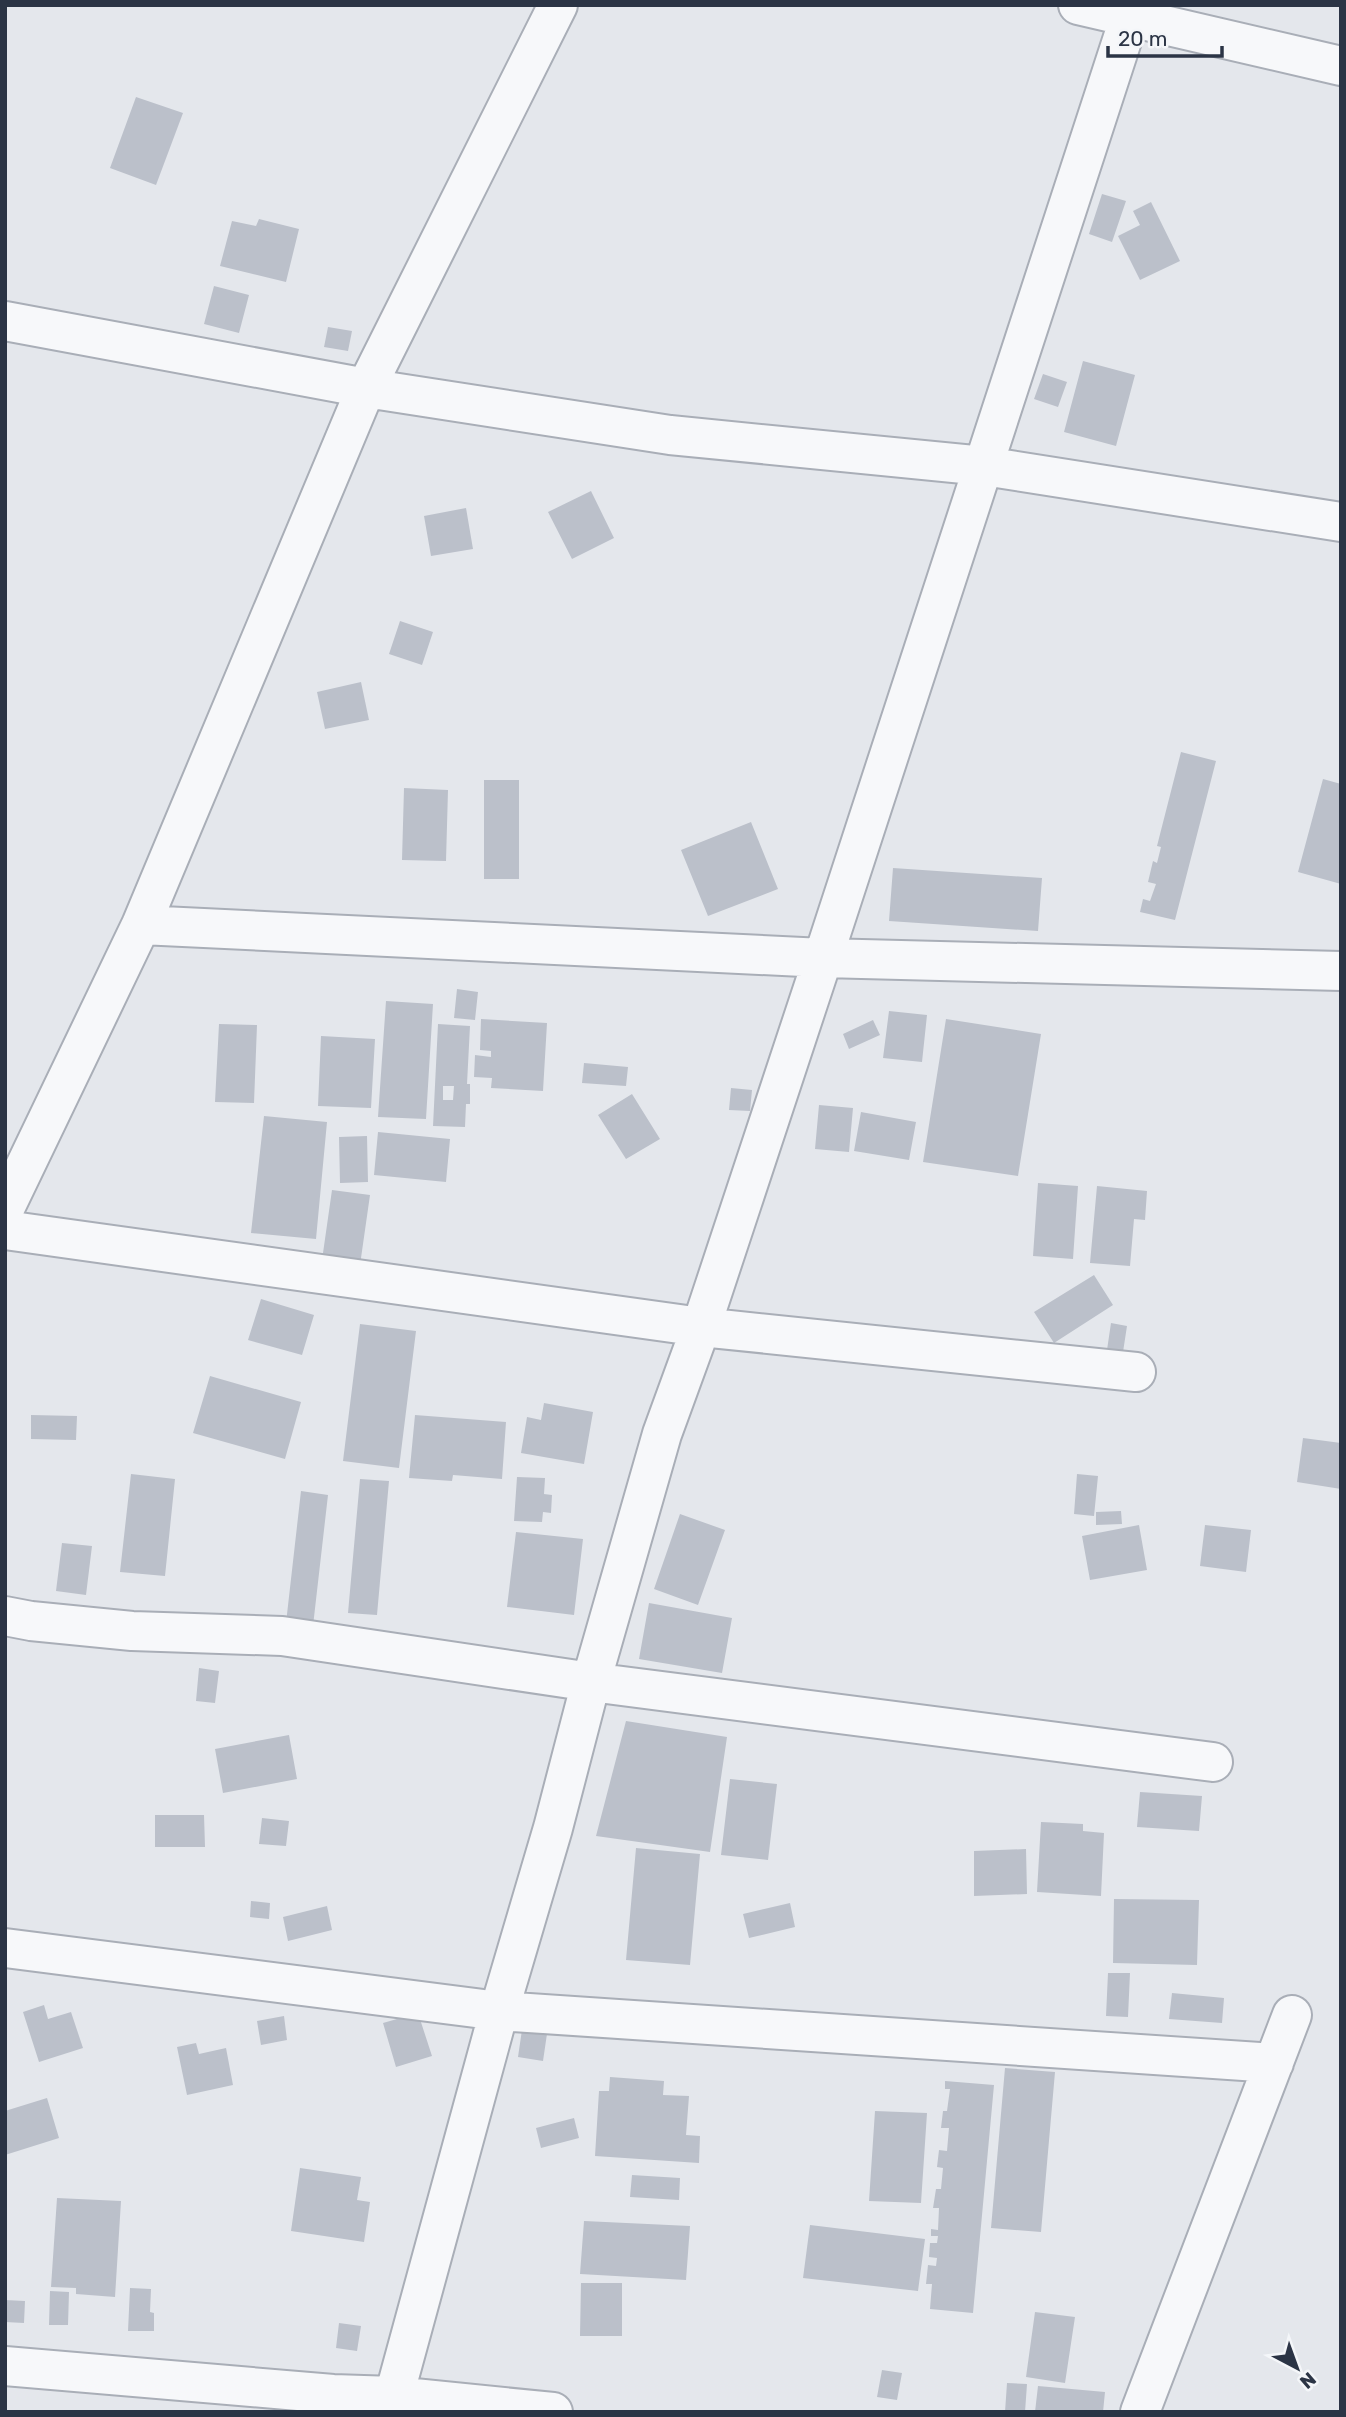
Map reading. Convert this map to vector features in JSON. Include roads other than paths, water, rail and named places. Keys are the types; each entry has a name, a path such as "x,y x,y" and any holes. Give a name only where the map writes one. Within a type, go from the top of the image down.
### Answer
{"street":[{"path":"5,1208 141,925 366,388 558,5"},
{"path":"1078,5 1129,19 1341,66"},
{"path":"394,2396 499,2011 553,1828 591,1682 662,1434 701,1327 823,958 1129,19"},
{"path":"5,321 366,388 670,435 984,466 1341,522"},
{"path":"141,925 823,958 1341,971"},
{"path":"5,1230 701,1327 1136,1372"},
{"path":"5,1616 132,1631 282,1636 591,1682 1213,1762"},
{"path":"5,1948 499,2011 1274,2063"},
{"path":"1140,2412 1292,2015"},
{"path":"5,2366 329,2403 394,2396 553,2412"}]}
